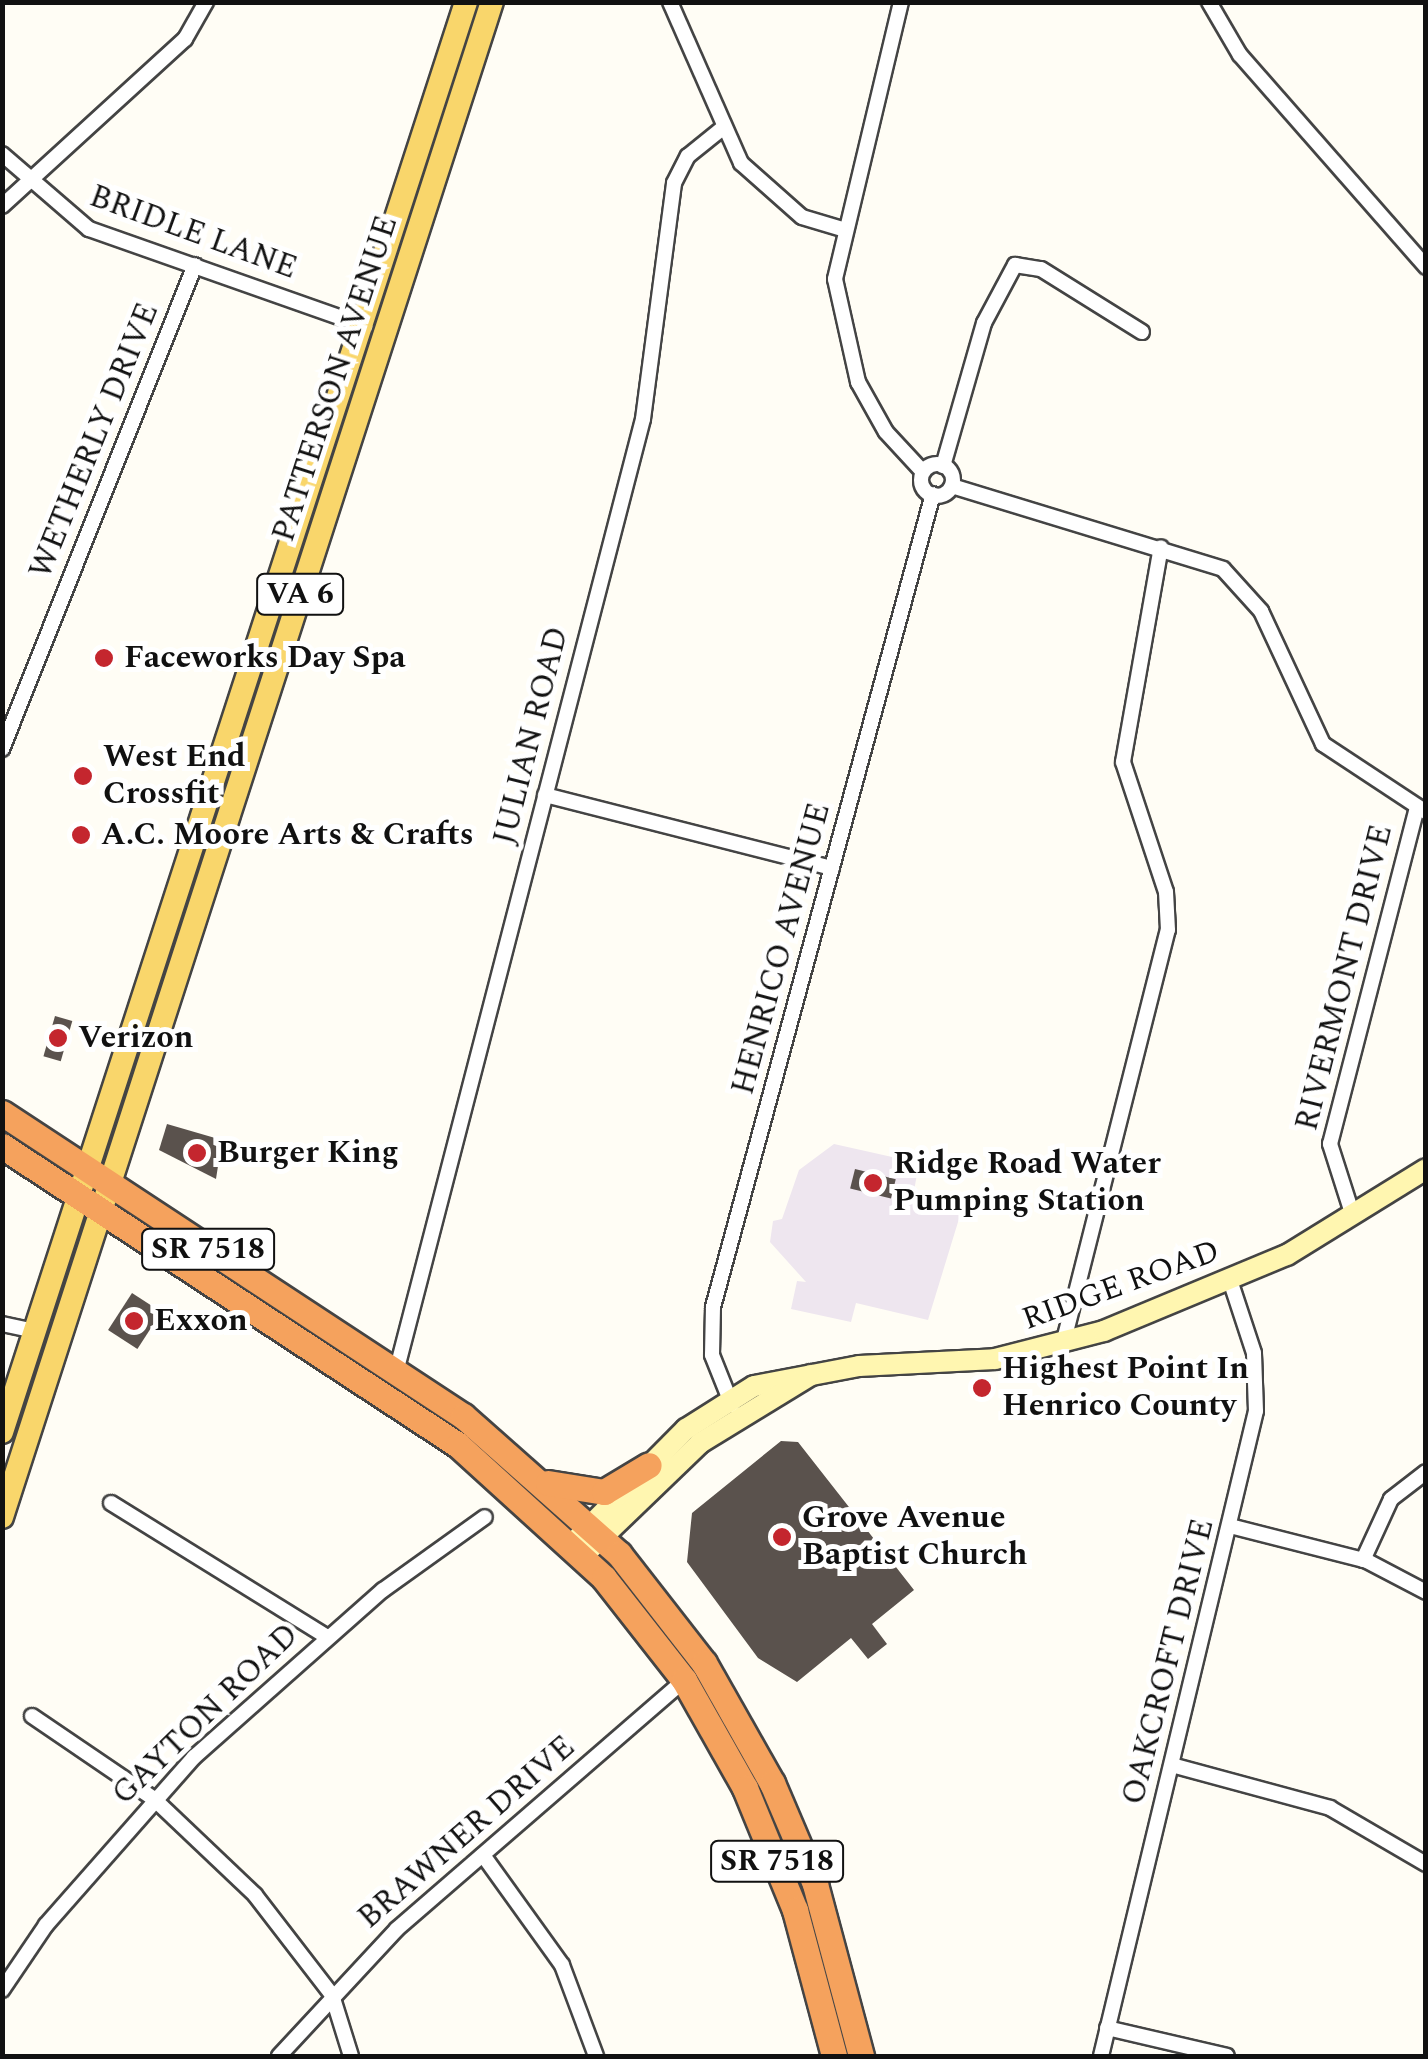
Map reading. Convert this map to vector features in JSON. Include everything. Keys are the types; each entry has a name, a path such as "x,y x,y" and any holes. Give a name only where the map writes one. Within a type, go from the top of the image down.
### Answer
{"highway":[{"name":"SR 7518","path":"2,1114 463,1416 546,1482 596,1531 694,1672 798,1841 860,2056"},
{"name":"SR 7518","path":"2,1146 395,1402 578,1550 694,1672 776,1859 834,2056"},
{"path":"395,1402 410,1392 463,1416"},
{"path":"546,1482 604,1492 650,1466"}],"main road":[{"name":"PATTERSON AVENUE","path":"2,1432 466,2"},
{"name":"PATTERSON AVENUE","path":"2,1517 492,2"}],"street":[{"path":"2,206 174,50 206,2"},
{"path":"670,2 724,127 762,186 802,217 842,230"},
{"path":"901,2 842,230 834,279 848,358 886,432 923,472 933,494 952,486 1204,559 1243,588 1310,728 1353,771 1421,810"},
{"path":"1209,2 1240,55 1426,267"},
{"name":"JULIAN ROAD","path":"396,1372 642,418 674,183 688,156 724,127"},
{"name":"BRIDLE LANE","path":"2,154 28,182 89,228 384,334"},
{"path":"952,486 942,466 984,323 1019,264 1142,332"},
{"name":"WETHERLY DRIVE","path":"2,749 195,265"},
{"path":"923,472 942,466"},
{"name":"HENRICO AVENUE","path":"734,1408 712,1355 713,1307 933,494"},
{"path":"1063,1344 1168,930 1166,892 1124,762 1161,547"},
{"path":"546,795 832,868"},
{"name":"RIVERMONT DRIVE","path":"1353,1216 1330,1144 1421,810"},
{"name":"RIDGE ROAD","path":"578,1550 650,1466 778,1376 811,1376 1063,1344 1230,1280 1353,1216 1426,1169"},
{"name":"OAKCROFT DRIVE","path":"1101,2056 1230,1526 1258,1387 1230,1280"},
{"path":"2,1324 36,1331"},
{"name":"RIDGE ROAD","path":"596,1531 734,1408"},
{"path":"1363,1560 1391,1499 1426,1472"},
{"path":"111,1503 327,1637"},
{"name":"GAYTON ROAD","path":"2,1990 154,1799 327,1637 485,1516"},
{"path":"1230,1526 1363,1560 1426,1592"},
{"name":"BRAWNER DRIVE","path":"279,2056 332,1995 484,1855 694,1672"},
{"path":"32,1716 154,1799 255,1895 332,1995 351,2056"},
{"path":"1172,1764 1330,1808 1426,1864"},
{"path":"484,1855 562,1965 596,2056"},
{"path":"1107,2028 1227,2056"}],"shaded area":[{"path":"834,1144 919,1163 912,1202 962,1209 928,1320 856,1303 851,1322 791,1309 797,1281 806,1282 770,1242 773,1221 782,1219 799,1170"}],"building":[{"name":"Verizon","path":"55,1016 72,1021 61,1061 43,1056"},
{"name":"Burger King","path":"167,1124 222,1140 216,1179 159,1150"},
{"name":"Ridge Road Water Pumping Station","path":"855,1169 896,1179 891,1199 850,1188"},
{"name":"Exxon","path":"132,1293 161,1312 137,1349 108,1330"},
{"name":"Grove Avenue Baptist Church","path":"781,1441 798,1442 914,1590 872,1624 887,1644 868,1659 851,1638 797,1682 758,1658 687,1562 692,1513"}],"place":[{"name":"Faceworks Day Spa","path":"104,658"},
{"name":"West End Crossfit","path":"83,776"},
{"name":"A.C. Moore Arts & Crafts","path":"81,835"},
{"name":"Verizon","path":"58,1038"},
{"name":"Burger King","path":"197,1153"},
{"name":"Ridge Road Water Pumping Station","path":"873,1183"},
{"name":"Exxon","path":"134,1321"},
{"name":"Highest Point In Henrico County","path":"982,1388"},
{"name":"Grove Avenue Baptist Church","path":"782,1537"}]}
